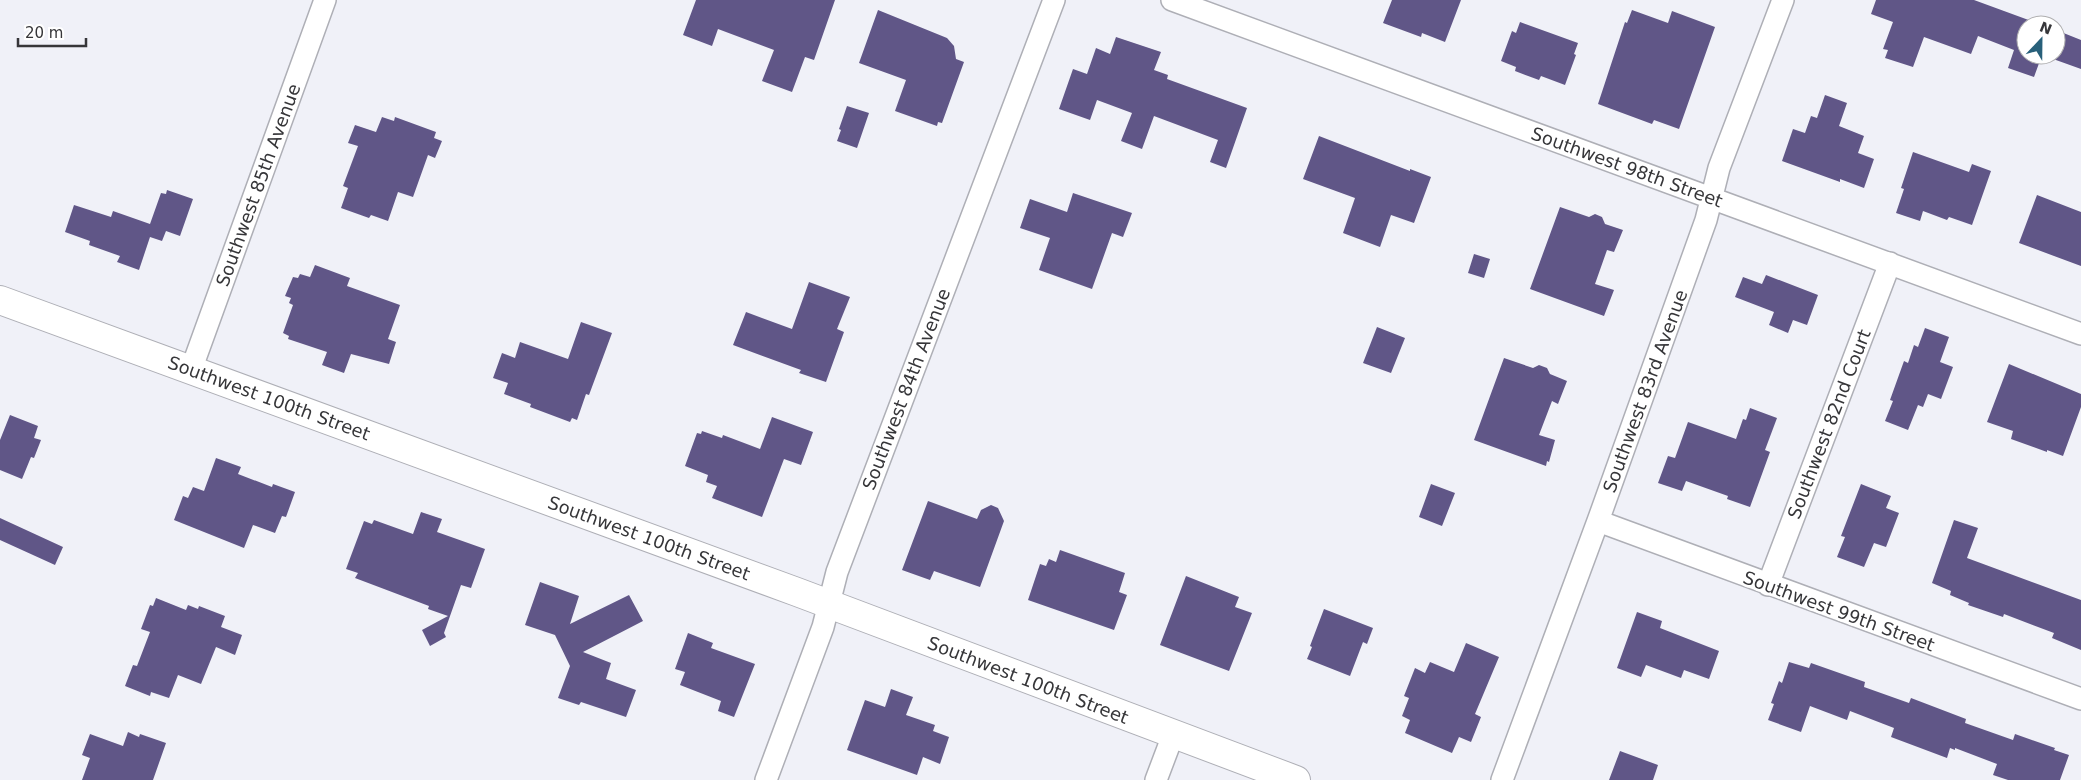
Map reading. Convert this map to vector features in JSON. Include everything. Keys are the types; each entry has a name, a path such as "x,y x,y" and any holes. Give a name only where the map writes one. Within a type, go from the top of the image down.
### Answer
{"street":[{"name":"Southwest 85th Avenue","path":"191,370 326,0"},
{"name":"Southwest 84th Avenue","path":"766,780 823,627 837,572 1054,0"},
{"name":"Southwest 98th Street","path":"1172,0 2081,334"},
{"name":"Southwest 83rd Avenue","path":"1502,780 1598,521 1706,220 1720,168 1782,0"},
{"name":"Southwest 82nd Court","path":"1768,585 1890,263"},
{"name":"Southwest 100th Street","path":"0,300 828,604 1296,780"},
{"name":"Southwest 99th Street","path":"1598,521 2081,699"},
{"path":"1156,780 1173,735"}],"building":[{"path":"696,0 835,0 814,60 805,57 792,92 762,81 774,50 718,29 712,46 683,35"},
{"path":"1392,0 1461,0 1445,42 1422,33 1421,37 1383,23"},
{"path":"1876,0 1974,0 2016,15 2016,65 2038,65 2034,77 2008,68 2014,50 1978,36 1971,54 1924,37 1913,67 1885,58 1888,50 1883,49 1893,22 1871,14"},
{"path":"878,10 947,38 954,46 956,59 964,62 942,123 938,122 937,126 895,111 906,80 859,63"},
{"path":"1632,10 1668,23 1672,11 1715,27 1679,129 1654,120 1652,124 1598,104 1625,22 1627,23"},
{"path":"1520,22 1578,43 1574,54 1576,55 1565,85 1541,76 1539,80 1515,71 1516,67 1501,61 1512,31 1516,33"},
{"path":"2066,34 2081,40 2081,69 2066,64"},
{"path":"1116,37 1161,52 1154,70 1168,75 1167,79 1247,108 1226,168 1210,162 1218,140 1154,116 1142,149 1121,141 1132,113 1097,100 1090,120 1059,109 1073,69 1087,74 1096,48 1110,54"},
{"path":"1825,95 1847,103 1839,126 1864,136 1858,153 1874,159 1864,188 1840,179 1840,182 1782,161 1793,129 1805,133 1811,116 1817,118"},
{"path":"847,106 869,113 857,148 837,141"},
{"path":"382,117 394,121 395,117 436,132 434,138 442,141 435,158 428,155 413,197 398,192 388,221 371,215 369,218 341,208 348,188 343,186 358,146 348,143 355,125 376,132"},
{"path":"1319,136 1410,171 1410,169 1431,177 1414,223 1391,215 1380,247 1343,233 1355,198 1303,179"},
{"path":"1913,152 1969,172 1972,164 1991,171 1972,225 1949,217 1947,220 1923,211 1920,221 1896,213 1904,189 1901,188"},
{"path":"167,190 193,199 180,236 166,231 162,241 150,237 139,270 117,262 120,256 89,245 90,241 65,232 74,205 111,217 113,211 150,224 161,193 166,194"},
{"path":"1073,193 1132,213 1123,237 1112,233 1092,289 1039,270 1050,238 1020,228 1030,199 1067,212"},
{"path":"2037,195 2081,212 2081,266 2019,243"},
{"path":"1560,207 1589,217 1595,214 1602,217 1605,224 1623,230 1614,252 1607,250 1595,284 1614,290 1604,316 1530,289"},
{"path":"1474,254 1490,259 1484,278 1468,273"},
{"path":"315,265 350,278 347,286 400,305 388,339 396,342 389,364 351,354 344,373 322,365 327,352 288,339 289,336 283,333 293,305 289,303 291,298 285,296 293,277 298,278 300,274 310,277"},
{"path":"1766,275 1818,295 1807,325 1793,320 1788,333 1769,325 1774,312 1735,297 1743,277 1762,284"},
{"path":"809,282 850,297 837,329 844,332 826,382 799,373 801,370 733,345 746,312 792,329"},
{"path":"581,322 612,333 589,395 586,394 577,420 572,418 570,422 530,407 531,404 504,394 508,383 493,378 502,353 515,358 520,342 568,359"},
{"path":"1377,327 1405,338 1391,373 1363,363"},
{"path":"1925,328 1949,337 1940,362 1953,367 1941,399 1928,394 1923,407 1918,405 1908,430 1885,421 1893,401 1890,400 1904,361 1908,363 1914,345 1918,347"},
{"path":"1504,358 1533,368 1539,365 1547,368 1550,374 1567,381 1558,404 1552,401 1539,435 1555,440 1549,462 1547,461 1546,466 1474,440"},
{"path":"2009,364 2081,394 2081,407 2063,456 2011,439 2013,431 1987,422"},
{"path":"1750,408 1777,418 1765,450 1770,452 1750,507 1727,499 1728,496 1686,481 1682,491 1658,483 1668,456 1675,458 1688,422 1736,439 1743,419 1746,420"},
{"path":"10,415 38,426 34,438 41,440 34,458 31,457 22,479 0,470 0,440"},
{"path":"772,417 813,432 801,465 784,459 762,517 712,498 717,486 706,482 708,475 685,466 697,433 701,434 702,431 722,438 723,435 760,449"},
{"path":"216,458 241,467 238,474 272,487 273,484 295,492 286,517 282,516 275,533 253,525 244,548 174,520 183,496 188,498 193,487 204,491"},
{"path":"1431,484 1455,493 1442,526 1419,517"},
{"path":"1861,484 1891,496 1886,508 1899,513 1886,547 1874,543 1864,567 1837,557 1845,537 1841,536"},
{"path":"928,501 977,519 981,510 991,505 998,508 1004,521 980,587 934,571 930,580 902,570"},
{"path":"421,512 442,519 437,532 485,549 471,588 461,585 444,633 446,637 430,646 422,630 448,616 428,609 429,606 355,578 358,573 346,569 364,521 372,524 374,520 413,534"},
{"path":"0,518 63,547 55,565 0,540"},
{"path":"1954,520 1978,528 1967,558 2081,600 2081,650 2052,638 2054,633 2004,614 2003,617 1968,605 1969,603 1950,595 1951,591 1932,583"},
{"path":"1060,550 1125,573 1119,592 1127,595 1114,630 1028,600 1040,564 1046,566 1049,559 1056,562"},
{"path":"1186,576 1239,597 1235,607 1252,613 1229,671 1160,645"},
{"path":"540,582 579,596 570,624 629,595 643,621 583,652 611,663 606,679 636,690 626,717 581,702 579,705 558,698 570,666 555,635 525,625"},
{"path":"156,598 186,610 188,605 198,609 199,606 225,616 221,627 242,635 235,655 216,647 201,684 178,675 169,698 151,692 150,696 125,686 133,665 137,666 150,632 141,629 150,605 153,606"},
{"path":"1324,609 1373,628 1367,644 1363,642 1350,676 1307,659"},
{"path":"1637,612 1662,621 1660,628 1719,651 1709,679 1684,670 1681,678 1646,665 1641,677 1617,668"},
{"path":"688,633 713,643 711,648 755,664 734,717 718,711 721,701 680,685 685,672 675,669"},
{"path":"1466,643 1499,657 1475,714 1481,717 1471,742 1459,737 1452,753 1405,733 1410,720 1402,716 1409,698 1404,696 1415,668 1425,673 1430,662 1454,672"},
{"path":"1789,662 1809,668 1811,663 1865,682 1864,687 1909,703 1911,698 1966,719 1965,723 2013,740 2015,734 2055,748 2054,750 2069,755 2060,780 2008,780 1993,775 1997,764 1955,748 1955,750 1950,748 1947,758 1891,737 1894,728 1850,711 1847,720 1810,706 1801,732 1768,720 1774,704 1771,703 1779,681 1782,683"},
{"path":"891,689 913,697 906,715 935,725 933,731 949,737 940,764 923,757 917,775 847,750 865,700 885,707"},
{"path":"128,732 139,737 140,734 166,743 153,780 82,780 90,758 82,755 90,734 123,746"},
{"path":"1620,751 1658,765 1653,780 1609,780"}]}
